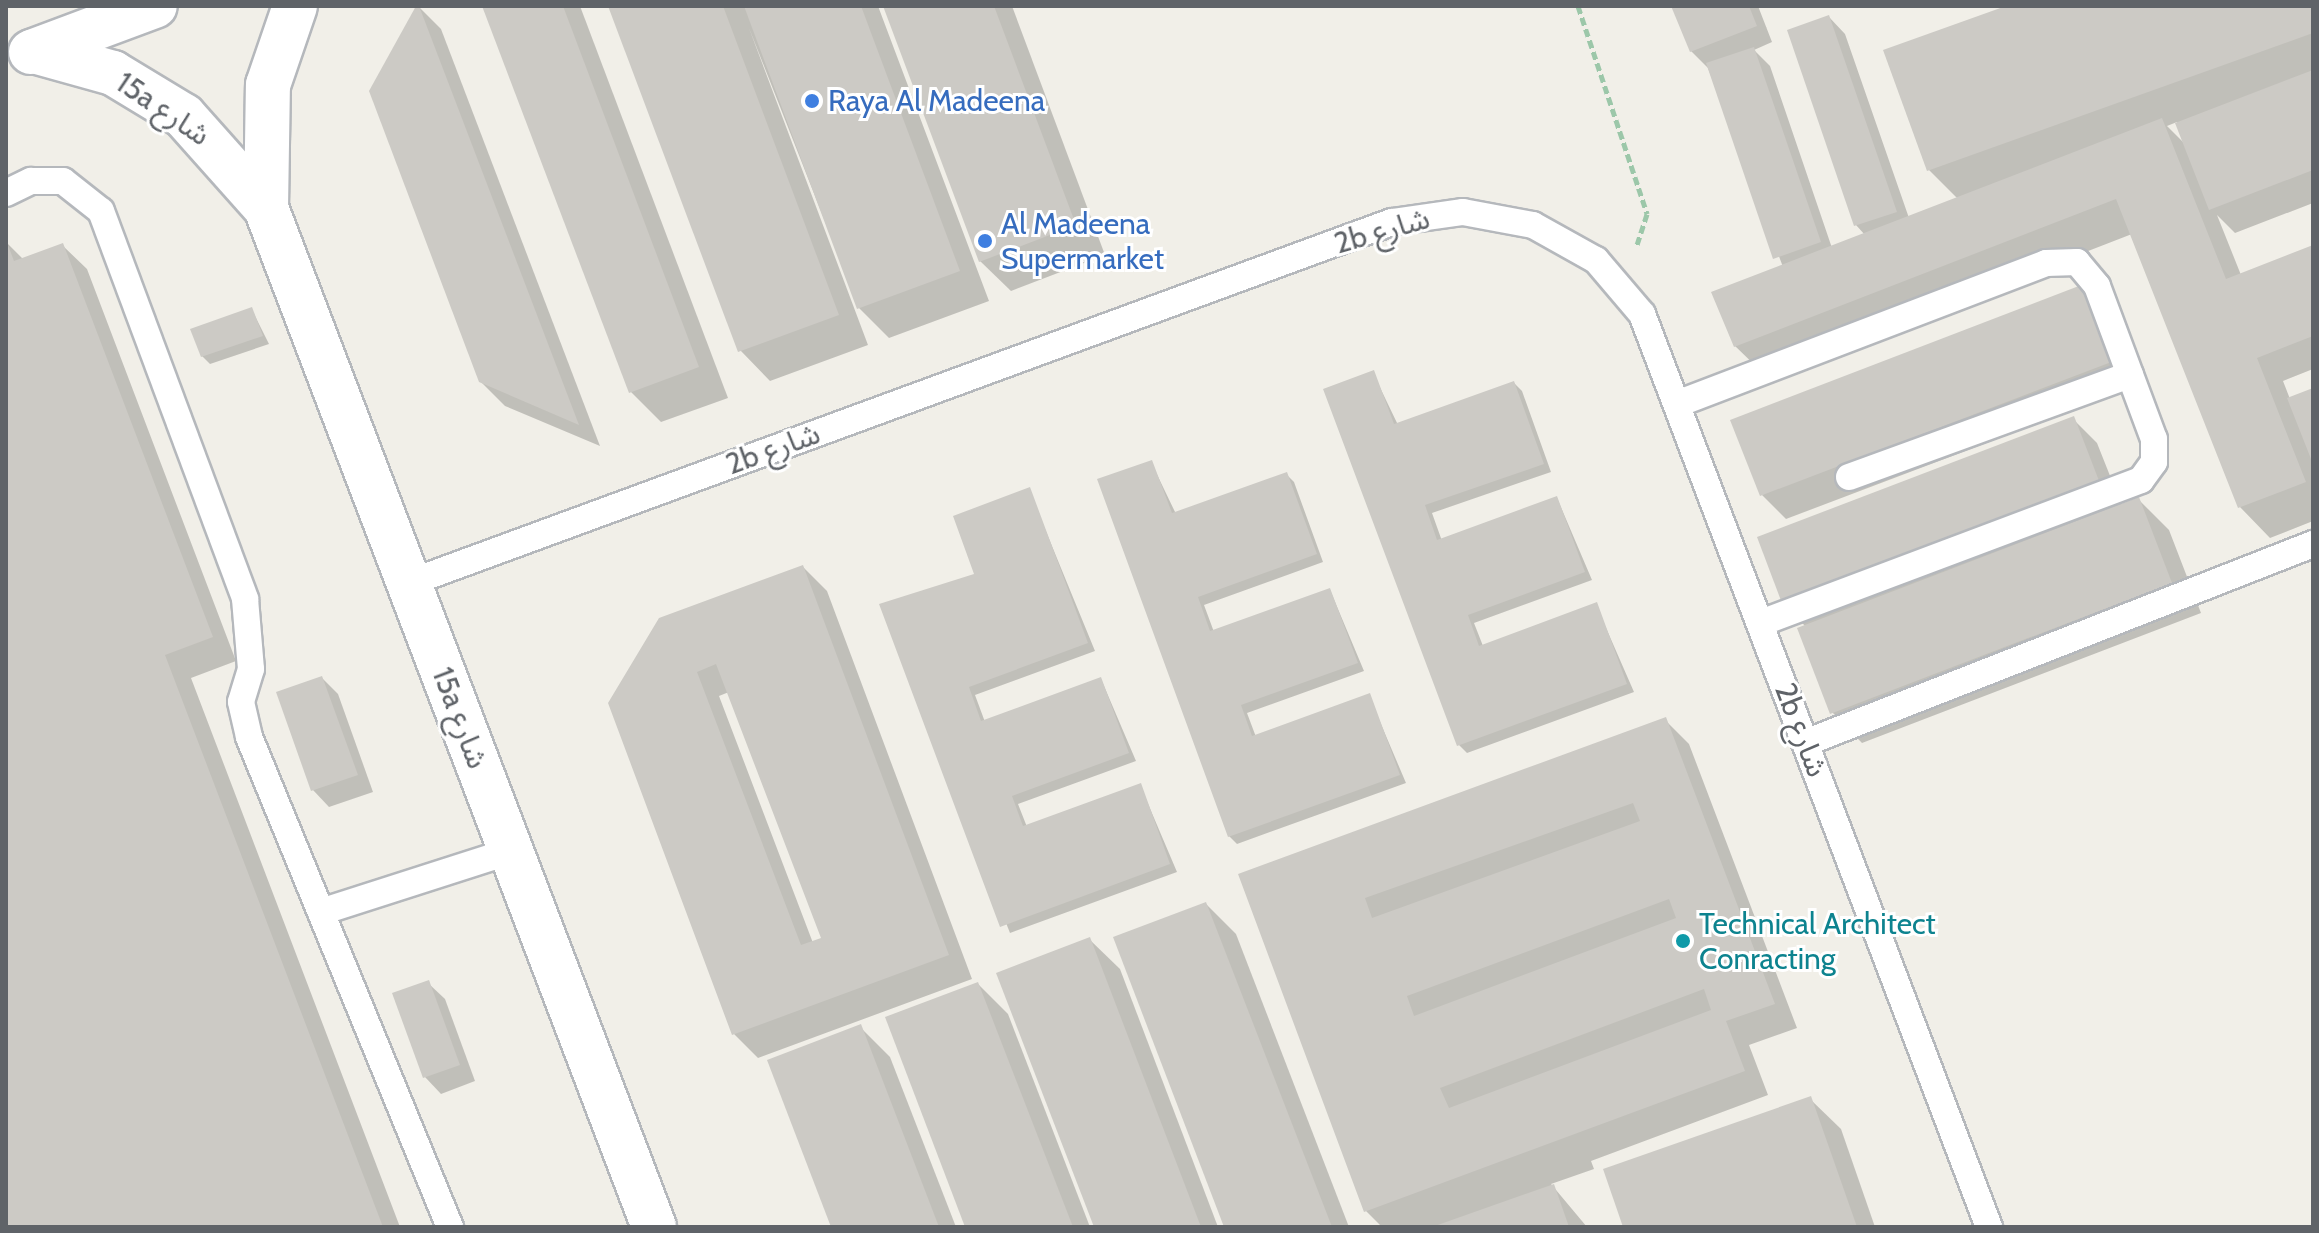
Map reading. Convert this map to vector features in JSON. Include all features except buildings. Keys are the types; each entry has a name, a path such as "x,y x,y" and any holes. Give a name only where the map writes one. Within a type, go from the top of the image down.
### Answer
{"street":[{"path":"20,56 155,6"},
{"name":"15a شارع","path":"266,208 268,85 295,6"},
{"name":"15a شارع","path":"20,56 113,73 161,100 215,143 266,208 654,1227"}],"lane":[{"path":"6,193 31,181 63,181 101,211 245,599 251,669 241,702 249,737 450,1227"},
{"name":"2b شارع","path":"409,583 1427,214 1498,215 1533,225 1566,239 1622,285 1642,314 1989,1227"},
{"path":"1677,404 2061,259 2090,272 2130,375 2155,451 2141,480 1761,623"},
{"path":"1849,477 2130,375"},
{"path":"1805,743 2313,544"},
{"path":"321,912 511,851"}],"path":[{"path":"1578,6 1647,214 1622,285"}],"place":[{"name":"Raya Al Madeena","path":"812,101"},
{"name":"Al Madeena Supermarket","path":"985,241"},
{"name":"Technical Architect Conracting","path":"1683,941"}]}
